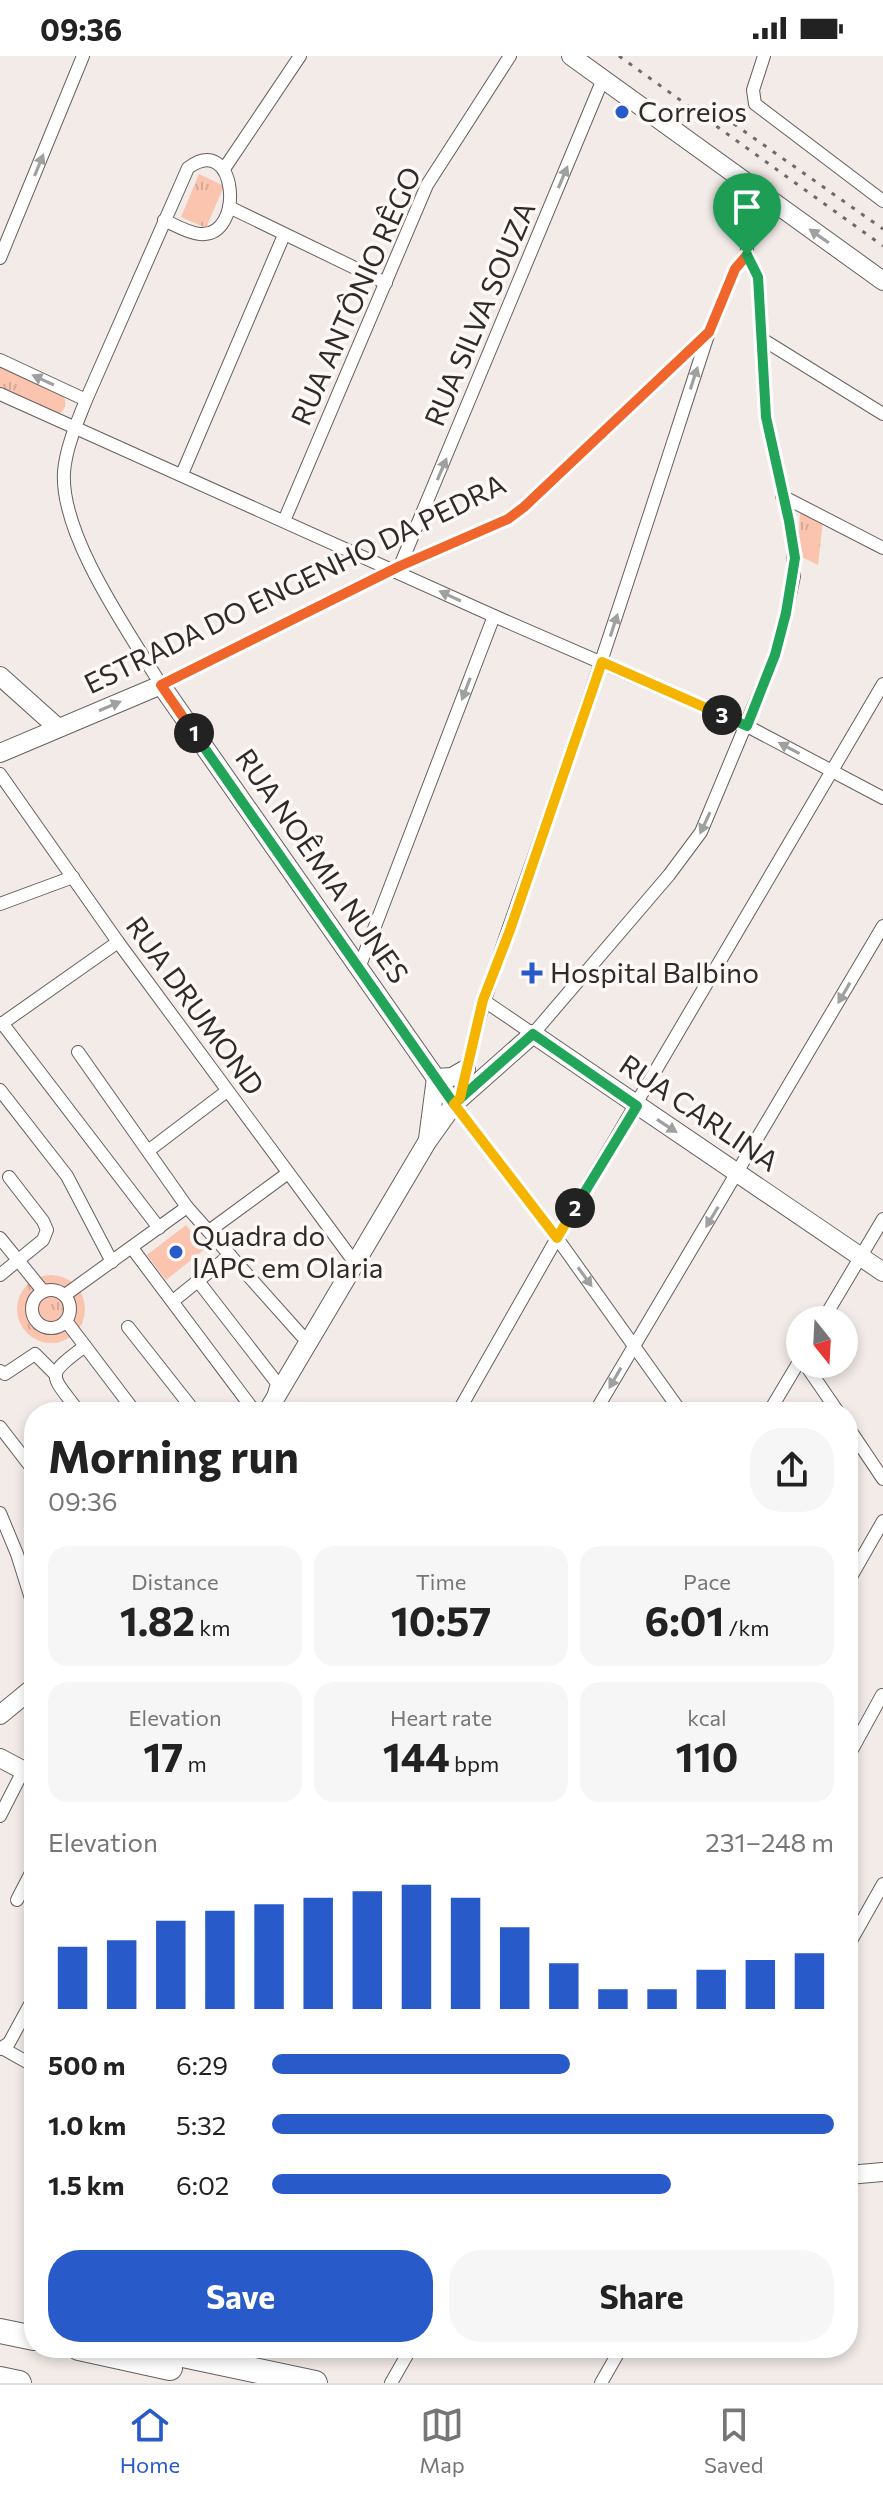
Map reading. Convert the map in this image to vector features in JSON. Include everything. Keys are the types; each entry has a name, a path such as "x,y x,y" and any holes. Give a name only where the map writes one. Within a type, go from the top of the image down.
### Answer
{"highway":[{"path":"0,2318 24,2323"},
{"path":"0,2331 24,2336"},
{"path":"125,2358 239,2383"},
{"path":"227,2358 315,2383"},
{"path":"0,2379 19,2383"}],"street":[{"path":"0,258 5,235 83,56"},
{"path":"224,169 300,56"},
{"name":"RUA ANTÔNIO RÊGO","path":"284,521 427,185 510,56"},
{"path":"571,56 883,281"},
{"path":"764,56 753,90 753,101 883,201"},
{"name":"RUA SILVA SOUZA","path":"397,568 603,79"},
{"path":"202,162 224,169 231,189 229,207 220,226 209,233 187,231 164,220 188,168 202,162"},
{"path":"273,1402 427,1142 457,1101 533,1034 690,850 701,832 747,726 775,655 794,576 793,540 766,417 758,277 747,255 747,208 754,188"},
{"path":"229,207 386,283"},
{"name":"RUA NOÊMIA NUNES","path":"164,220 75,426 64,471 70,521 84,553 161,685 436,1078 457,1101 674,1402"},
{"path":"182,474 284,235"},
{"name":"ESTRADA DO ENGENHO DA PEDRA","path":"0,753 161,685 397,568 508,519 709,332 735,269 747,255"},
{"path":"457,1101 483,1000 602,662 709,332"},
{"path":"762,339 883,414"},
{"path":"0,360 86,400"},
{"path":"0,394 747,726 883,798"},
{"path":"782,496 883,548"},
{"path":"359,968 494,616"},
{"path":"0,676 58,728"},
{"path":"464,1402 883,684"},
{"name":"RUA DRUMOND","path":"0,774 118,942 355,1263"},
{"path":"0,904 73,877"},
{"path":"601,1402 883,926"},
{"path":"118,942 1,1024 159,1228"},
{"name":"RUA CARLINA","path":"483,1000 883,1272"},
{"path":"78,1052 187,1207 302,1336"},
{"path":"427,1142 436,1078 452,1077 466,1069"},
{"path":"0,1090 67,1176 112,1262"},
{"path":"148,1151 227,1091"},
{"path":"209,1231 288,1173"},
{"path":"0,1275 43,1240 47,1230 9,1177"},
{"path":"65,1295 187,1207"},
{"path":"831,1306 883,1219"},
{"path":"0,1238 43,1291"},
{"path":"132,1248 250,1402"},
{"path":"173,1301 230,1255"},
{"path":"198,1281 277,1383 277,1389 266,1402"},
{"path":"53,1289 65,1295 71,1307 66,1321 54,1328 36,1321 32,1305 43,1291 53,1289"},
{"path":"66,1321 127,1402"},
{"path":"128,1327 187,1402"},
{"path":"55,1374 58,1366 85,1346"},
{"path":"0,1371 5,1374 35,1354 55,1374 57,1383 71,1402"},
{"path":"775,1402 789,1378"},
{"path":"815,1378 831,1402"},
{"path":"0,1427 24,1458"},
{"path":"858,1442 883,1479"},
{"path":"0,1513 24,1576"},
{"path":"858,1565 883,1521"},
{"path":"0,1715 24,1695"},
{"path":"858,1739 882,1695"},
{"path":"0,1758 24,1771"},
{"path":"0,1816 24,1781"},
{"path":"858,1928 883,1884"},
{"path":"17,1900 24,1886"},
{"path":"24,2015 9,2043 1,2048 24,2061"},
{"path":"858,2174 883,2172"},
{"path":"391,2383 405,2358"},
{"path":"601,2383 615,2358"}],"green space":[{"path":"199,174 224,186 206,228 181,217"},
{"path":"0,366 63,395 63,410 59,414 0,391"},
{"path":"800,510 823,520 818,565 798,555"},
{"name":"Quadra do IAPC em Olaria","path":"186,1225 205,1249 166,1280 147,1255"},
{"path":"51,1275 75,1285 85,1309 75,1333 51,1343 27,1333 17,1309 27,1285"}],"railway":[{"path":"619,56 883,246"},
{"path":"714,110 883,229"}],"place":[{"name":"Correios","path":"622,112"},
{"name":"Hospital Balbino","path":"532,973"},
{"name":"Quadra do IAPC em Olaria","path":"176,1252"}],"route":[{"path":"747,255 735,269 709,332 508,519 400,566 161,685 454,1104 533,1034 637,1106 557,1238 454,1104 460,1098 483,1000 602,662 747,726 775,655 794,576 795,558 766,417 758,277 747,255"}]}
